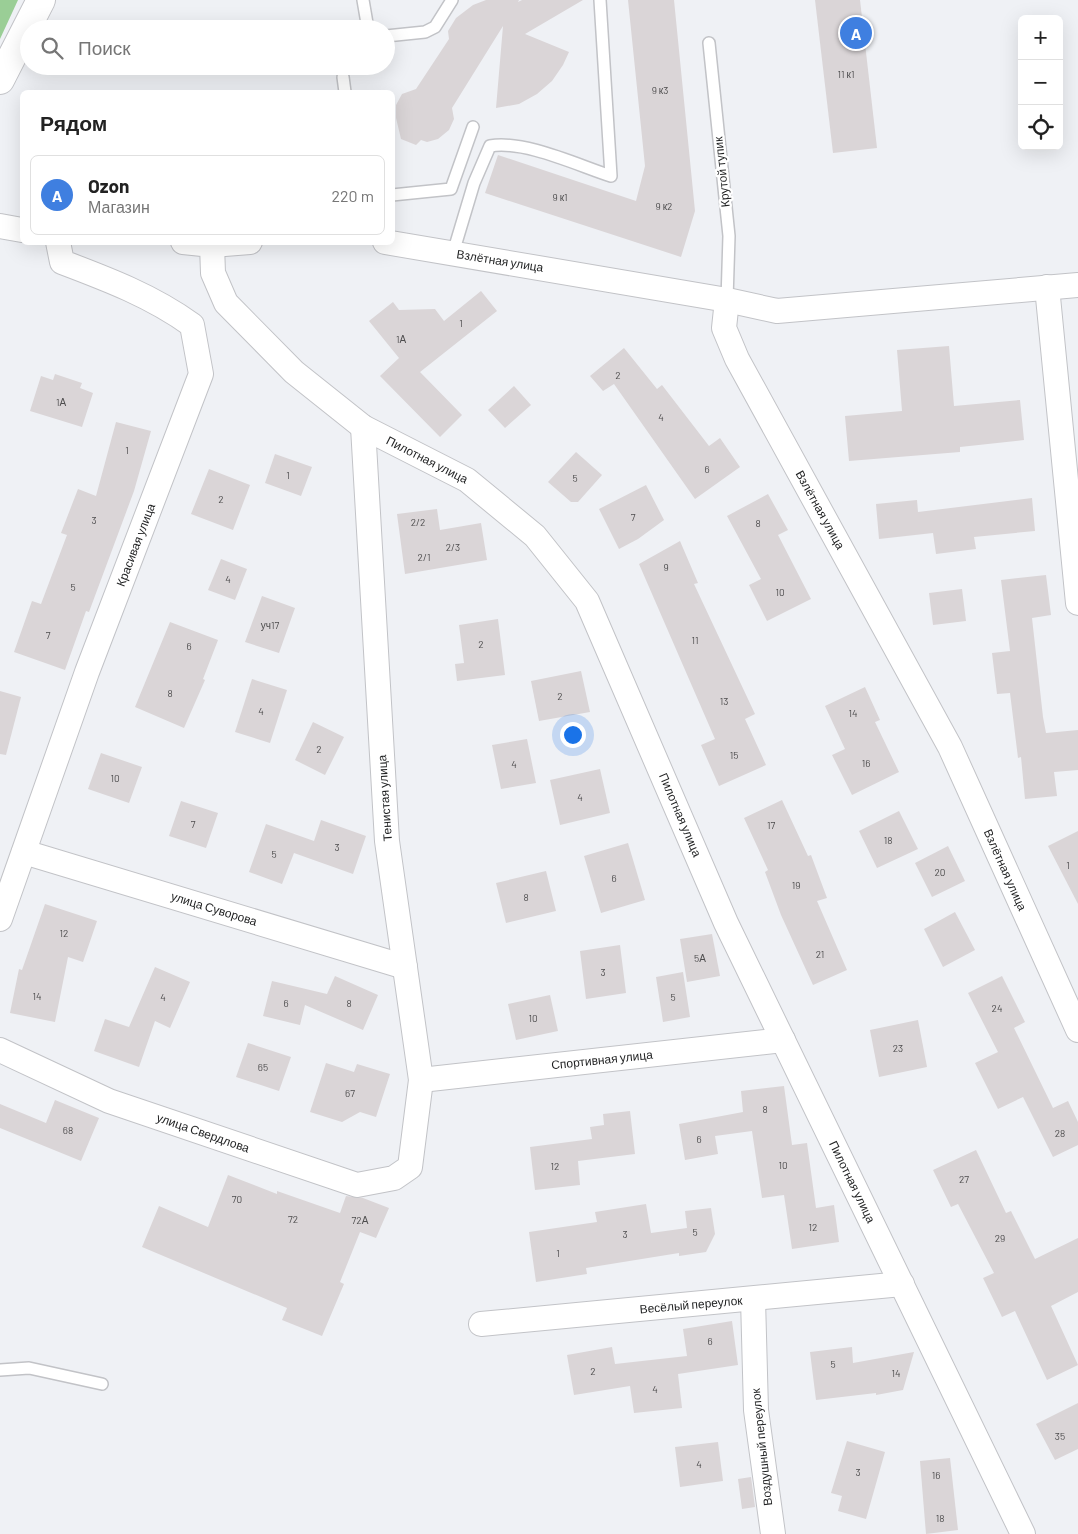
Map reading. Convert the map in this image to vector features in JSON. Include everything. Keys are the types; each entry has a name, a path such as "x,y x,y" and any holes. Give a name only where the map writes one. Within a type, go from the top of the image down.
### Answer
{"main road":[{"path":"31,20 41,0"},
{"path":"0,80 20,41"}],"street":[{"path":"0,226 20,230"},
{"name":"Взлётная улица","path":"395,244 727,300 724,328 737,359 950,747 1078,1030"},
{"name":"Красивая улица","path":"0,919 87,672 201,374 192,325 168,308 141,294 62,262 59,245"},
{"name":"Пилотная улица","path":"212,245 212,273 226,303 294,372 363,427 467,480 535,536 587,601 726,923 1023,1534"},
{"path":"727,300 777,311 1078,284"},
{"path":"1047,287 1078,603"},
{"name":"Тенистая улица","path":"363,427 387,841 420,1080 410,1167"},
{"name":"улица Суворова","path":"24,852 405,967"},
{"name":"Спортивная улица","path":"420,1080 783,1040"},
{"name":"улица Свердлова","path":"0,1050 109,1101 357,1185 394,1178 410,1167"},
{"name":"Весёлый переулок","path":"481,1324 902,1284"},
{"name":"Воздушный переулок","path":"753,1299 756,1410 772,1534"}],"lane":[{"path":"363,0 366,20"},
{"path":"395,35 425,32 435,27 452,0"},
{"path":"453,253 474,183 490,146 504,144 549,155 611,176 600,0"},
{"name":"Крутой тупик","path":"709,43 729,236 727,300"},
{"path":"343,77 344,90"},
{"path":"395,195 451,188 474,128"},
{"path":"0,1370 29,1368 102,1384"}],"green space":[{"path":"0,0 18,0 0,39"}],"building":[{"path":"486,0 519,0 518,2 522,0 583,0 525,34 569,52 563,65 552,81 537,94 519,104 496,108 503,26 452,108 454,119 449,130 438,139 427,142 421,140 416,145 401,139 396,118 396,105 402,94 416,89 449,39 448,31 456,18 473,5"},
{"path":"628,0 674,0 695,211 681,257 485,193 498,155 636,201 645,166"},
{"path":"815,0 860,0 877,148 833,153"},
{"path":"481,291 497,311 420,372 462,415 440,437 380,376 399,358 369,321 393,302 399,310 435,309 444,321"},
{"path":"949,346 954,406 1020,400 1024,440 960,447 960,452 849,461 845,416 902,411 897,350"},
{"path":"624,348 657,389 662,385 709,446 720,438 740,467 695,499 614,384 603,391 590,376"},
{"path":"55,374 82,383 80,388 93,393 82,427 30,411 41,376 53,380"},
{"path":"514,386 531,405 505,428 488,410"},
{"path":"116,422 151,431 134,491 89,612 86,611 65,670 14,652 32,601 41,604 67,535 61,533 78,489 96,496"},
{"path":"576,452 602,475 578,502 571,502 548,482"},
{"path":"275,454 312,467 301,496 265,483"},
{"path":"209,469 250,485 233,530 191,514"},
{"path":"646,485 664,520 638,539 619,549 599,509"},
{"path":"768,494 788,530 778,535 811,599 767,621 749,585 761,579 727,516"},
{"path":"1032,498 1035,531 974,537 976,549 936,554 933,533 879,539 876,504 917,500 918,512"},
{"path":"437,509 440,530 481,523 487,560 405,574 397,514"},
{"path":"680,541 698,583 694,584 755,714 745,719 766,765 719,786 701,745 715,739 639,564"},
{"path":"221,559 247,569 235,600 208,590"},
{"path":"1046,575 1051,615 1032,618 1043,717 1046,733 1078,730 1078,770 1054,772 1057,796 1025,799 1021,757 1018,758 1010,693 997,694 992,653 1010,651 1001,580"},
{"path":"962,589 966,621 933,625 929,593"},
{"path":"262,596 295,608 279,653 245,642"},
{"path":"498,619 505,675 457,681 455,664 464,663 459,625"},
{"path":"170,622 218,640 203,679 205,680 184,728 135,707"},
{"path":"581,671 590,712 539,721 531,681"},
{"path":"252,679 287,690 270,743 235,732"},
{"path":"865,687 880,720 875,722 899,772 852,795 832,755 845,749 825,706"},
{"path":"0,691 21,697 6,755 0,754"},
{"path":"313,722 344,737 325,775 295,760"},
{"path":"527,739 536,783 501,789 492,745"},
{"path":"101,753 142,767 129,803 88,789"},
{"path":"600,769 610,813 560,825 550,780"},
{"path":"782,800 808,856 811,855 827,898 817,901 847,970 813,985 781,915 765,872 768,870 744,818"},
{"path":"181,801 218,813 206,848 169,836"},
{"path":"899,811 918,849 877,868 859,831"},
{"path":"321,820 366,836 353,874 294,853 282,884 249,872 266,824 314,841"},
{"path":"1078,831 1078,904 1048,846"},
{"path":"628,843 645,900 601,913 584,856"},
{"path":"948,846 965,881 932,897 915,863"},
{"path":"546,871 556,911 506,923 496,883"},
{"path":"45,904 97,921 83,962 68,957 55,1022 10,1013 19,969 22,970"},
{"path":"955,912 975,950 943,967 924,929"},
{"path":"712,934 720,976 687,982 680,939"},
{"path":"620,945 626,993 586,999 580,951"},
{"path":"155,967 190,982 170,1028 155,1021 139,1067 94,1051 105,1019 129,1027"},
{"path":"683,972 690,1017 663,1022 656,977"},
{"path":"335,976 378,995 363,1030 305,1005 300,1025 263,1016 272,981 327,994"},
{"path":"1002,976 1025,1022 1014,1028 1053,1108 1068,1101 1078,1122 1078,1145 1053,1157 1023,1097 998,1109 975,1063 998,1052 968,993"},
{"path":"550,995 558,1031 516,1040 508,1004"},
{"path":"918,1020 927,1067 879,1077 870,1030"},
{"path":"248,1043 291,1057 279,1091 236,1077"},
{"path":"326,1063 354,1072 357,1064 390,1074 376,1117 360,1112 342,1122 310,1112"},
{"path":"784,1086 792,1145 807,1143 816,1208 834,1205 839,1242 792,1249 784,1195 762,1198 752,1131 715,1136 718,1154 685,1160 679,1124 743,1112 741,1091"},
{"path":"55,1100 99,1118 81,1161 0,1128 0,1104 46,1123"},
{"path":"630,1111 635,1154 578,1161 580,1185 535,1190 530,1147 592,1139 590,1127 604,1125 603,1114"},
{"path":"976,1150 1006,1213 1011,1211 1035,1259 1078,1238 1078,1292 1051,1306 1078,1365 1047,1380 1015,1311 1002,1317 983,1278 994,1273 958,1204 951,1207 933,1170"},
{"path":"228,1175 277,1194 277,1191 340,1213 346,1196 363,1198 389,1208 376,1238 360,1232 340,1282 344,1284 322,1336 282,1320 287,1308 142,1247 159,1206 208,1227"},
{"path":"646,1204 651,1233 687,1228 685,1211 711,1208 715,1234 706,1252 679,1256 679,1253 586,1268 587,1274 536,1282 529,1232 597,1222 595,1212"},
{"path":"732,1321 738,1365 678,1374 682,1408 634,1413 630,1386 574,1395 567,1355 612,1347 615,1364 687,1356 683,1329"},
{"path":"852,1347 853,1363 914,1352 903,1390 876,1395 876,1393 816,1400 810,1352"},
{"path":"1078,1403 1078,1449 1055,1460 1036,1424"},
{"path":"847,1441 885,1452 866,1519 838,1511 842,1496 831,1493"},
{"path":"718,1442 723,1481 680,1487 675,1447"},
{"path":"950,1458 958,1530 926,1534 920,1461"},
{"path":"751,1477 755,1507 742,1509 738,1479"}],"place":[{"name":"Ozon","path":"856,33"}]}
